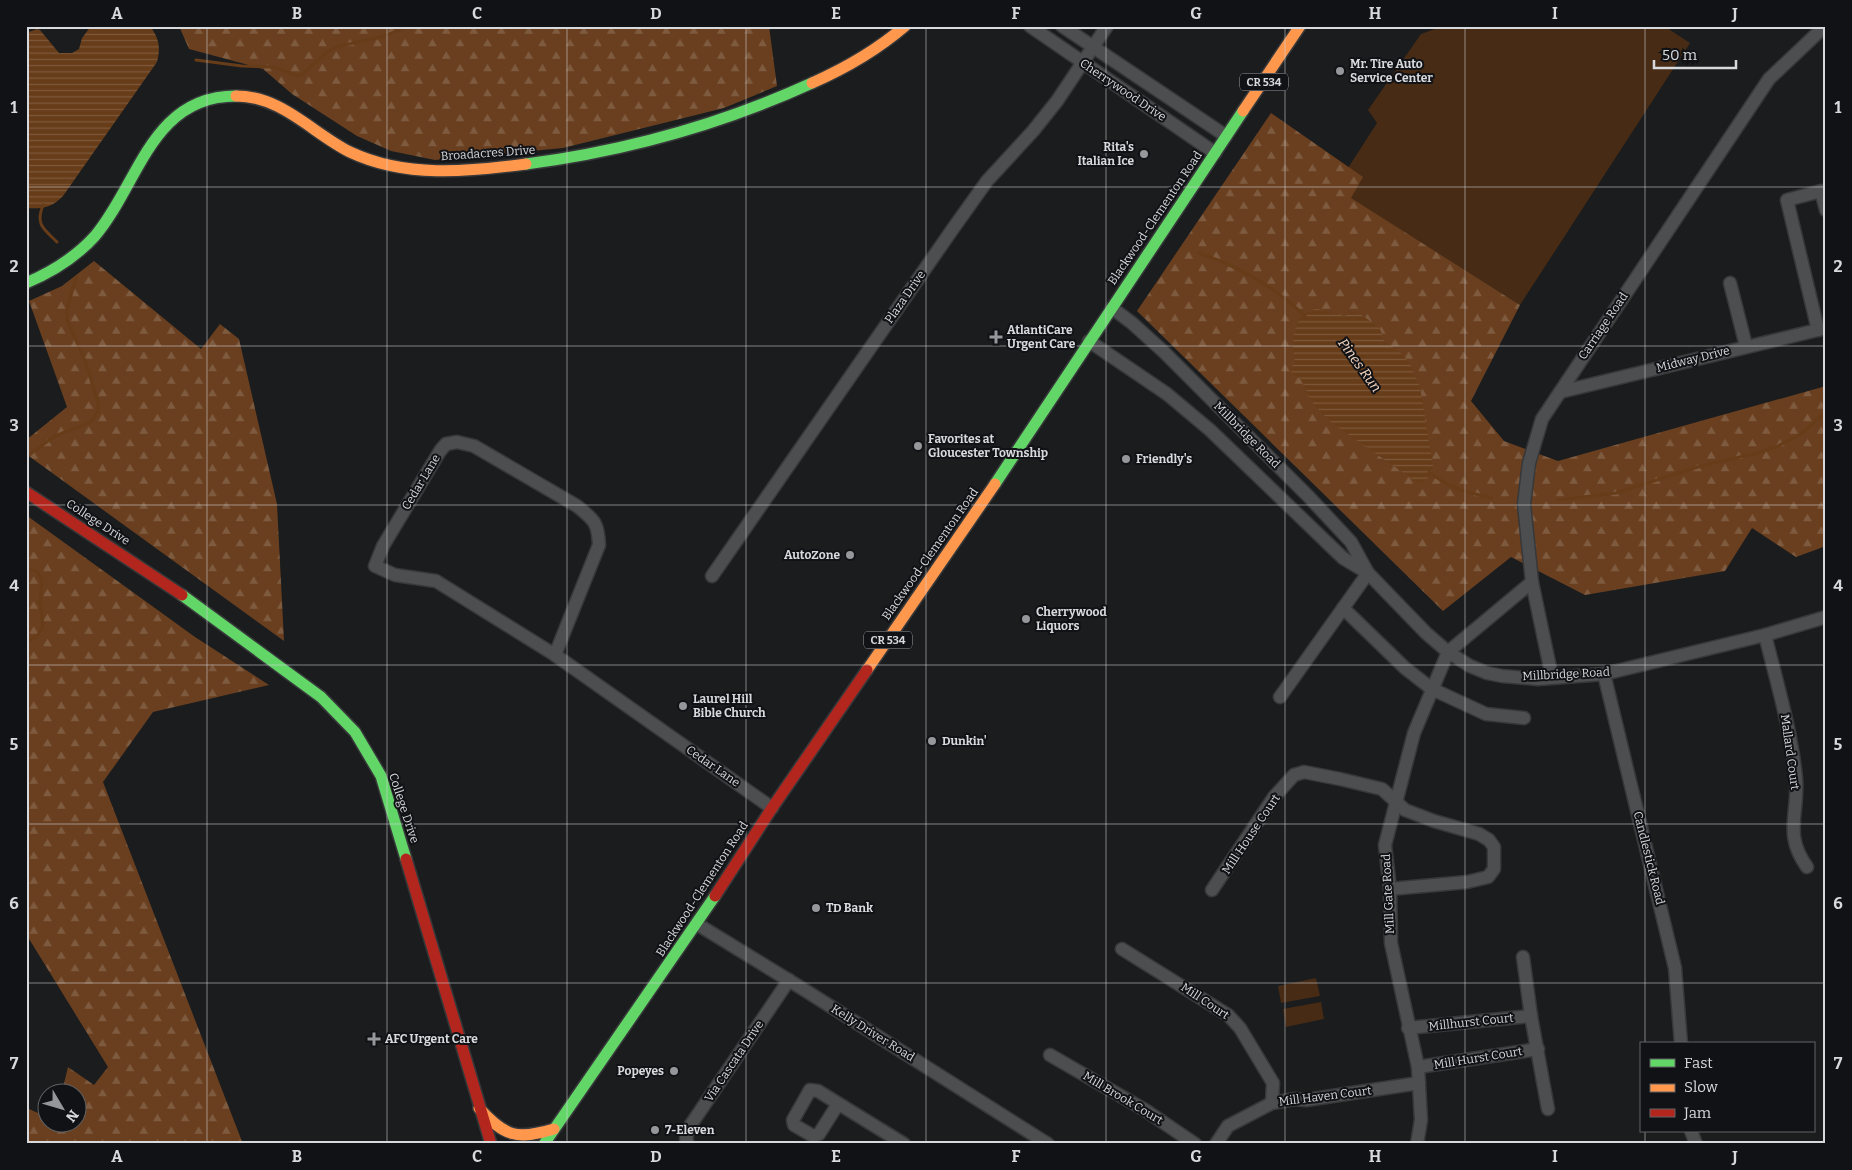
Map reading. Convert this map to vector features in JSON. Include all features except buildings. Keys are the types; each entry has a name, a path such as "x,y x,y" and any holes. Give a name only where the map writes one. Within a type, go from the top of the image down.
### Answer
{"main road":[{"name":"Broadacres Drive","path":"26,283 61,265 87,244 112,210 146,150 164,126 184,109 211,99 237,95 270,101 287,110 345,149 361,157 392,166 436,171 474,170 548,162 600,153 689,132 754,110 860,59 882,46 905,26"},
{"name":"Blackwood-Clementon Road","path":"544,1144 697,924 772,808 1018,451 1300,26"},
{"name":"College Drive","path":"26,492 193,603 321,697 355,732 381,776 491,1144"},
{"path":"480,1108 498,1128 514,1136 533,1135 554,1129"}],"street":[{"name":"Cherrywood Drive","path":"1030,26 1215,154"},
{"name":"Cherrywood Drive","path":"1062,26 1226,136"},
{"name":"Plaza Drive","path":"712,576 975,196 1057,101 1107,26"},
{"name":"Carriage Road","path":"1552,677 1532,582 1524,504 1529,462 1542,419 1769,79 1826,26"},
{"path":"1822,329 1787,200 1820,191 1826,210"},
{"path":"1730,283 1746,346"},
{"name":"Millbridge Road","path":"1112,308 1164,352 1309,497 1351,542 1368,573"},
{"name":"Midway Drive","path":"1560,392 1822,329"},
{"name":"Millbridge Road","path":"1090,342 1167,394 1210,430 1343,558 1368,573 1426,633 1448,652 1470,666 1487,673 1529,678 1604,674 1765,636 1826,617"},
{"name":"Cedar Lane","path":"555,655 599,545 598,528 590,517 576,506 474,446 458,442 446,444 383,546 375,566 396,575 436,581 555,655 772,808"},
{"path":"1280,697 1368,573"},
{"path":"1448,652 1532,582"},
{"path":"1343,608 1405,668 1432,689 1486,714 1524,718"},
{"name":"Mallard Court","path":"1765,636 1787,718 1796,779 1793,832 1798,855 1807,867"},
{"name":"Mill Gate Road","path":"1417,1144 1421,1120 1418,1067 1391,943 1390,889 1385,846 1395,801 1414,734 1448,652"},
{"name":"Candlestick Road","path":"1604,674 1675,968 1680,1042"},
{"name":"Mill House Court","path":"1212,890 1274,797 1294,776 1304,772 1382,790 1405,810 1434,821 1479,834 1489,840 1494,847 1494,869 1488,877 1467,882 1390,889"},
{"name":"Kelly Driver Road","path":"697,924 1048,1144"},
{"name":"Mill Court","path":"1122,948 1228,1015 1240,1028 1273,1083 1272,1103"},
{"path":"1523,957 1530,1016"},
{"name":"Via Cascata Drive","path":"688,1144 686,1138 690,1126 789,980"},
{"name":"Millhurst Court","path":"1408,1028 1530,1016 1538,1049 1548,1110"},
{"name":"Mill Hurst Court","path":"1418,1067 1538,1049"},
{"name":"Mill Brook Court","path":"1050,1055 1145,1110 1195,1144"},
{"name":"Mill Haven Court","path":"1216,1144 1228,1126 1272,1103 1295,1099 1306,1100 1419,1083"},
{"path":"838,1104 904,1144"},
{"path":"1691,1132 1696,1144"}],"shaded area":[{"path":"1443,26 1664,26 1690,43 1520,305 1350,198 1348,168 1377,123 1368,110 1421,34"},
{"path":"1316,978 1320,996 1281,1003 1278,986"},
{"path":"1321,1002 1324,1019 1286,1027 1283,1009"}],"green space":[{"path":"179,26 769,26 777,86 724,108 563,148 435,160 391,151 357,136 292,94 263,69 189,49"},
{"path":"1271,113 1363,177 1351,198 1520,305 1471,401 1504,441 1558,461 1826,386 1826,546 1796,557 1752,528 1725,571 1585,595 1511,557 1443,611 1137,311"},
{"path":"94,261 201,349 220,324 239,339 277,504 284,641 26,454 26,440 67,407 29,301 62,286"},
{"path":"26,515 195,637 269,685 153,712 103,782 243,1144 26,1144 26,1120 29,1109 38,1113 38,1132 88,1132 88,1082 64,1082 68,1067 94,1085 108,1067 26,934"}],"water":[{"path":"91,26 150,26 158,43 157,62 63,196 55,203 46,207 26,208 26,33 37,29 40,30 59,53 72,53 79,49 82,38"},
{"path":"1317,309 1344,316 1352,312 1360,314 1379,327 1382,339 1402,354 1410,364 1420,387 1433,467 1430,476 1422,483 1415,481 1332,423 1314,405 1301,380 1292,373 1290,369 1295,362 1293,346 1298,322 1303,315"}],"waterway":[{"path":"196,60 242,66 274,67 298,76 336,47 381,37 411,26"},
{"path":"43,205 40,222 57,242"},
{"name":"Pines Run","path":"1199,253 1228,264 1256,279 1306,317"},
{"path":"26,457 55,436 88,423 98,411 98,402 85,361 67,320 67,309 76,278"},
{"name":"Pines Run","path":"1558,500 1616,493 1701,466 1776,447 1801,434 1826,412"},
{"name":"Pines Run","path":"1429,472 1459,489 1492,498"},
{"path":"26,569 37,571 42,580 40,602 43,626 38,635 26,643"}],"traffic: fast":[{"path":"526,164 600,152 672,134 743,112 812,83"},
{"path":"26,283 63,263 80,251 95,236 110,215 150,146 166,127 184,111 207,100 236,96"},
{"path":"995,484 1243,111"},
{"path":"182,595 321,697 355,732 381,776 406,859"},
{"path":"544,1144 715,896"}],"traffic: slow":[{"path":"812,83 861,58 905,26"},
{"path":"1243,111 1300,26"},
{"path":"236,96 268,102 296,117 350,152 392,166 437,171 459,171 526,164"},
{"path":"867,670 995,484"},
{"path":"479,1108 496,1125 512,1134 530,1134 554,1129"}],"traffic: jam":[{"path":"26,492 182,595"},
{"path":"715,896 772,808 867,670"},
{"path":"406,859 491,1144"}],"place":[{"name":"Mr. Tire Auto Service Center","path":"1340,71"},
{"name":"Rita's Italian Ice","path":"1144,154"},
{"name":"AtlantiCare Urgent Care","path":"996,337"},
{"name":"Favorites at Gloucester Township","path":"918,446"},
{"name":"Friendly's","path":"1126,459"},
{"name":"AutoZone","path":"850,555"},
{"name":"Cherrywood Liquors","path":"1026,619"},
{"name":"Laurel Hill Bible Church","path":"683,706"},
{"name":"Dunkin'","path":"932,741"},
{"name":"TD Bank","path":"816,908"},
{"name":"AFC Urgent Care","path":"374,1039"},
{"name":"Popeyes","path":"674,1071"},
{"name":"7-Eleven","path":"655,1130"}]}
